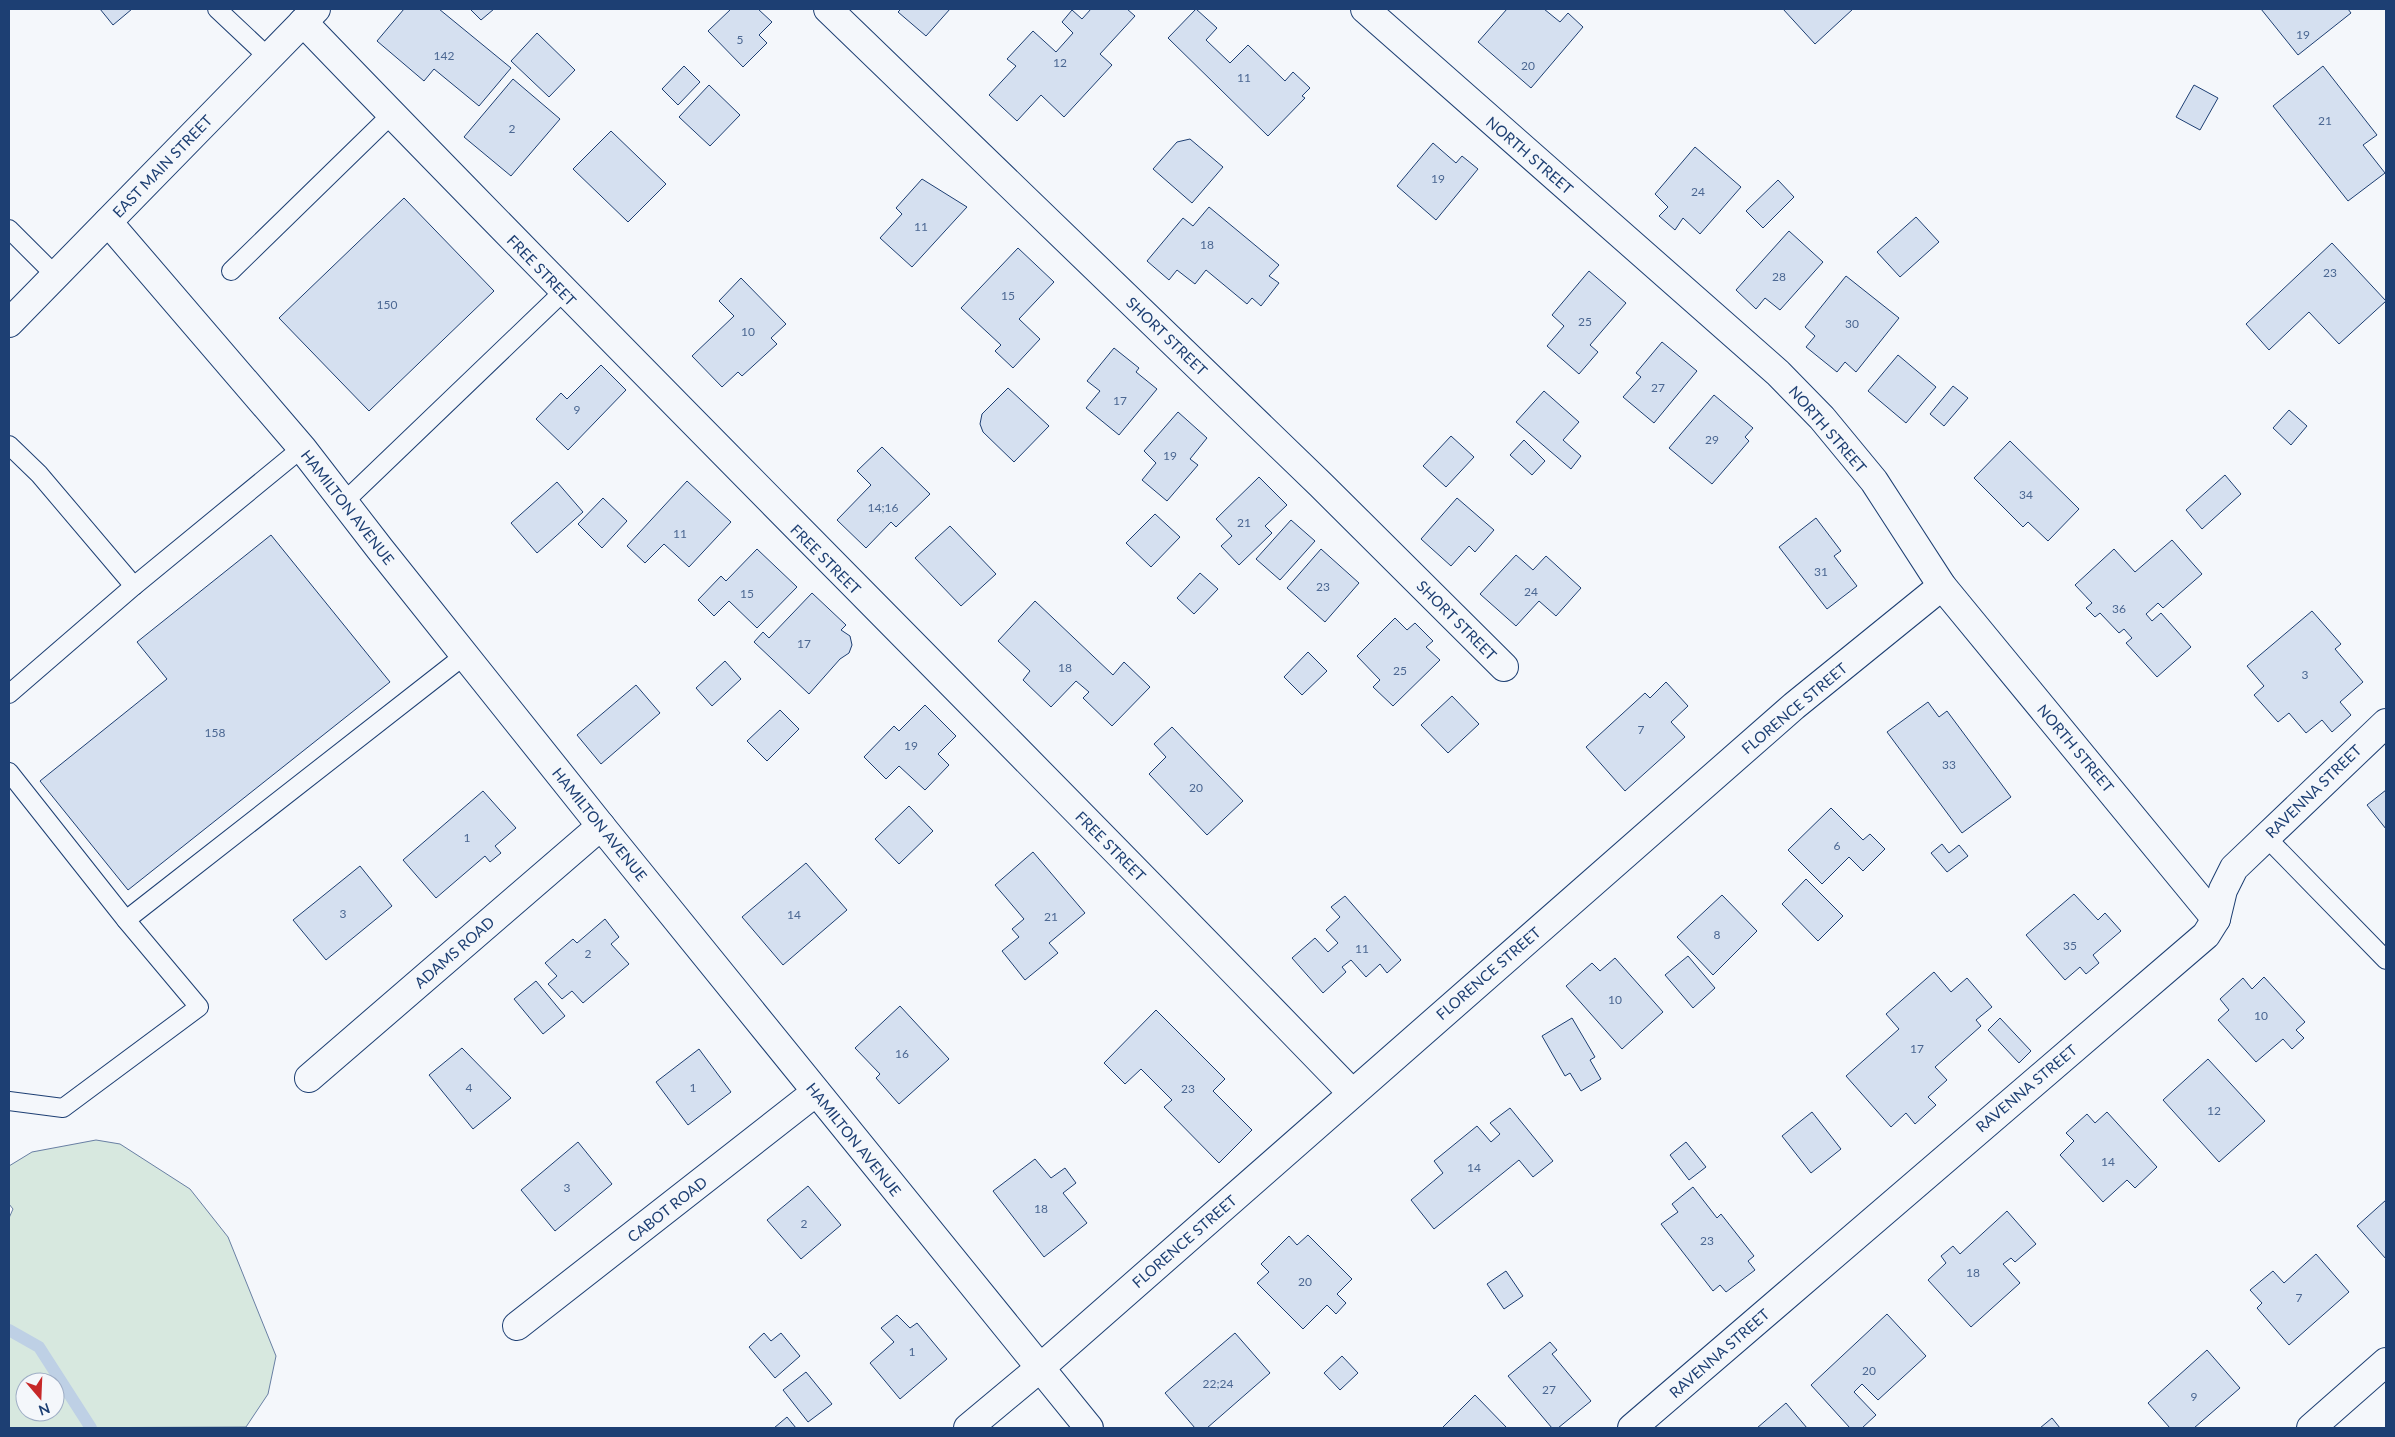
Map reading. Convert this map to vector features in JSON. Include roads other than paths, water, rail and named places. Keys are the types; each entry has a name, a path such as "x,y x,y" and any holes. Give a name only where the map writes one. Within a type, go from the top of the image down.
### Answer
{"street":[{"name":"SHORT STREET","path":"828,9 1321,485 1504,667"},
{"name":"NORTH STREET","path":"1365,9 1778,373 1822,418 1874,482 1942,586 2216,919"},
{"name":"EAST MAIN STREET","path":"9,323 309,15"},
{"name":"FREE STREET","path":"309,15 392,114 563,292 1218,954 1352,1093"},
{"name":"HAMILTON AVENUE","path":"108,222 302,448 601,826 1089,1428"},
{"name":"FLORENCE STREET","path":"968,1428 1040,1368 1794,706 1942,586"},
{"name":"RAVENNA STREET","path":"1632,1428 2206,935 2216,919 2223,890 2234,868 2386,723"},
{"name":"ADAMS ROAD","path":"308,1078 601,826"},
{"name":"CABOT ROAD","path":"517,1326 816,1092"},
{"path":"2311,1428 2386,1362"}],"lane":[{"path":"217,9 268,57"},
{"path":"231,271 392,114"},
{"path":"9,230 55,276"},
{"path":"344,502 563,292"},
{"path":"9,445 39,474 134,586"},
{"path":"9,694 134,586 302,448"},
{"path":"126,920 465,656"},
{"path":"9,772 126,920 199,1007 63,1108 9,1101"},
{"path":"2266,837 2386,960"}],"waterway":[{"path":"9,1330 39,1347 91,1428"}]}
